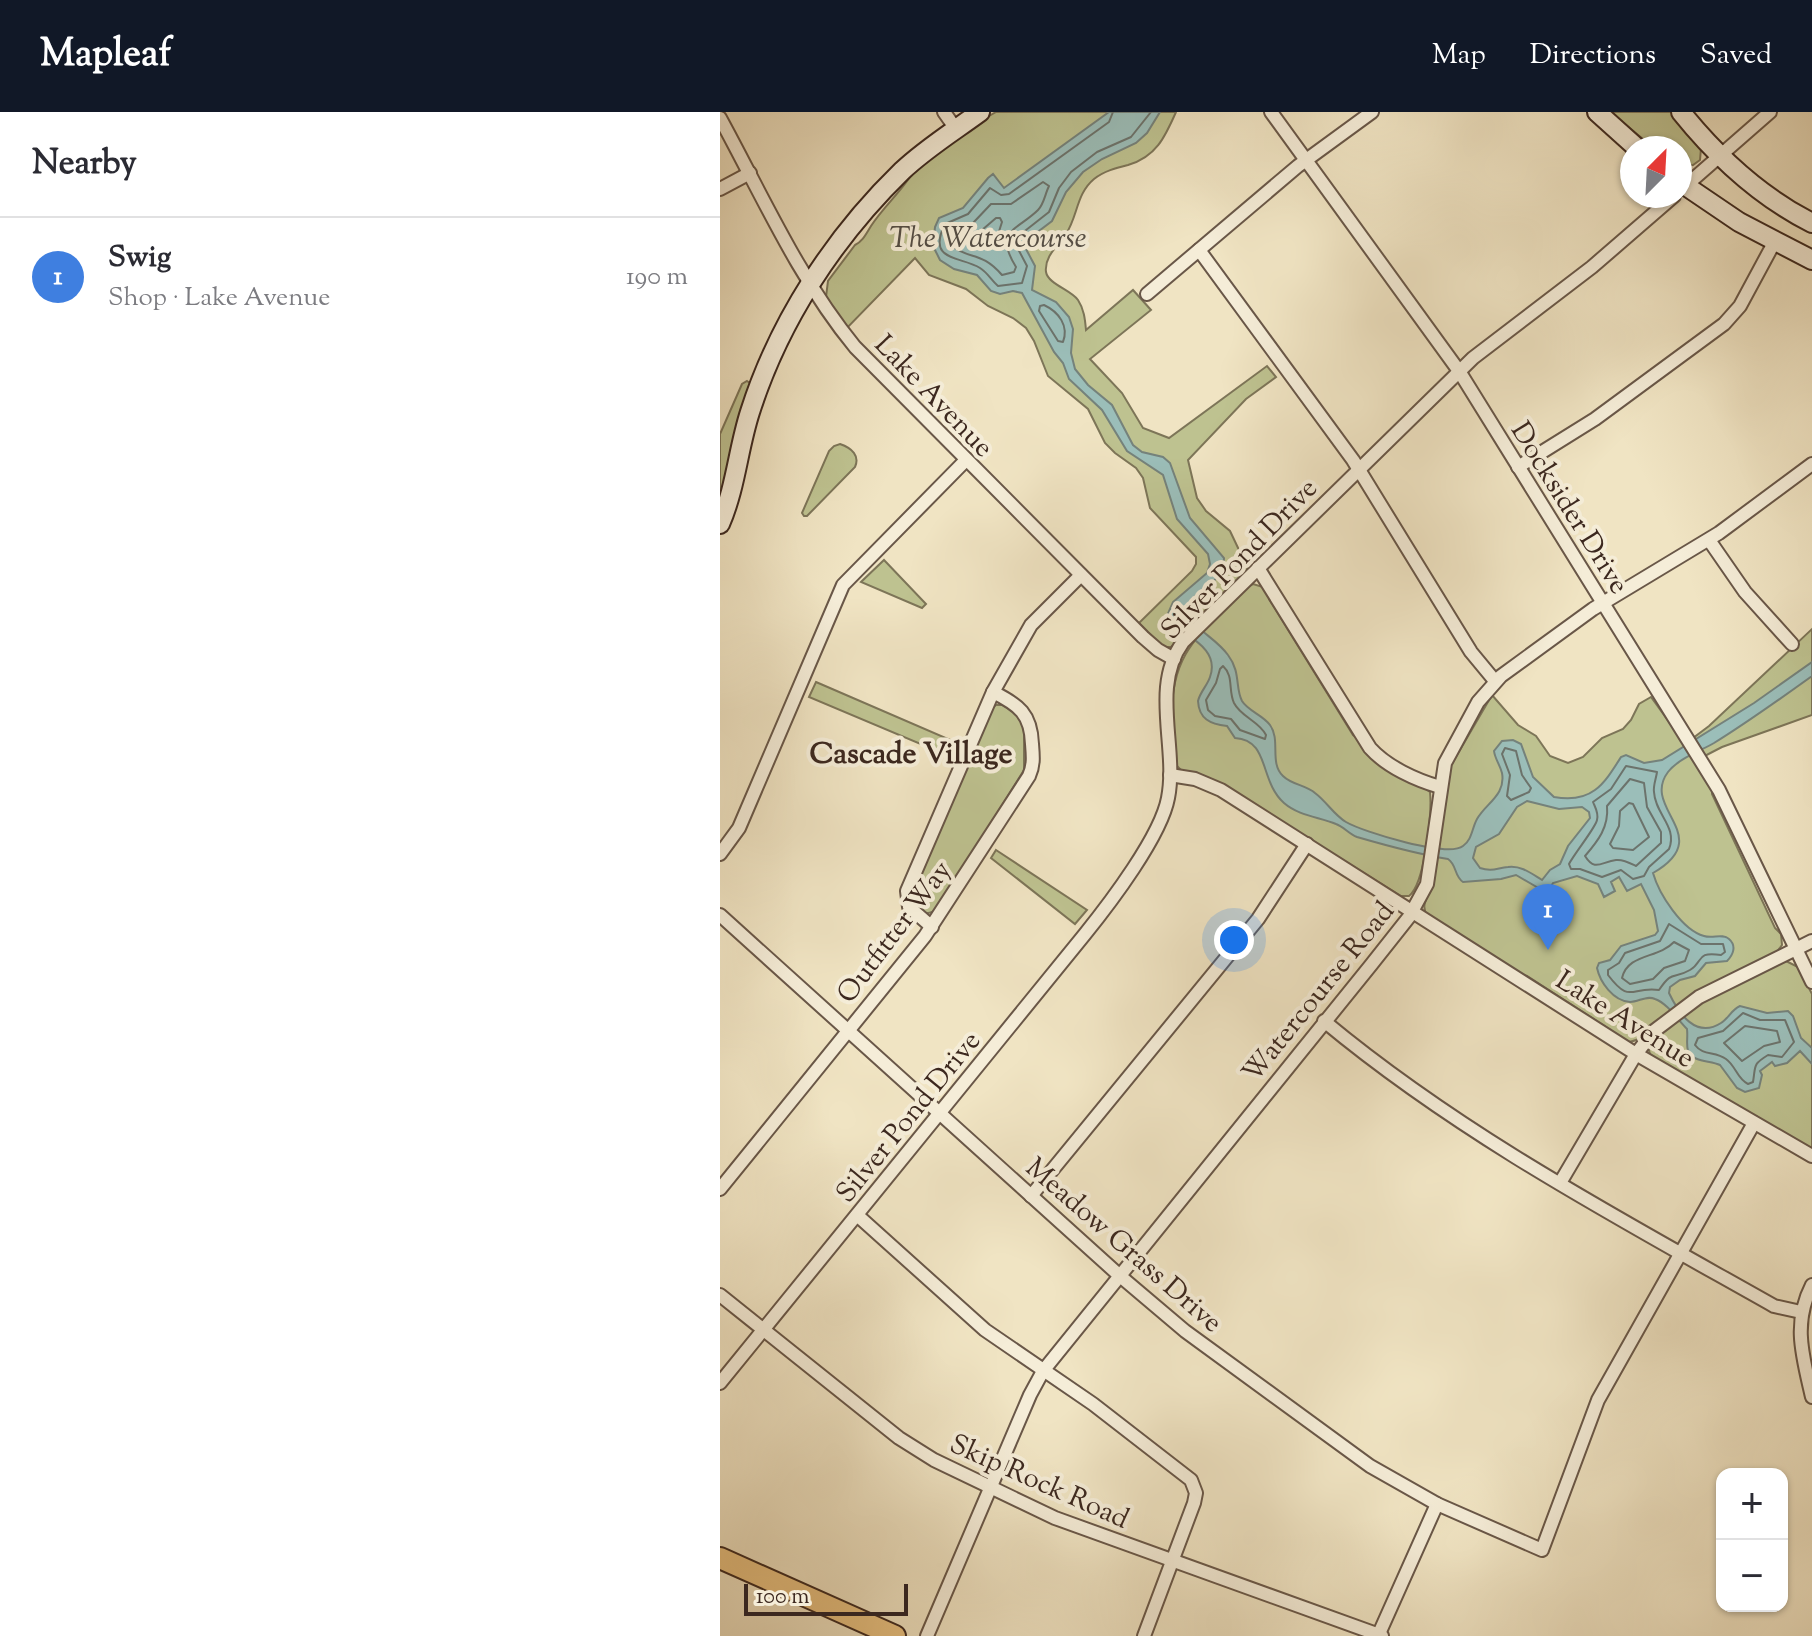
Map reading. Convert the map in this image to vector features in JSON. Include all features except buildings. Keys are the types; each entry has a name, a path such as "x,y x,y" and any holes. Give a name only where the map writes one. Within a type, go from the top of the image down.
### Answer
{"main road":[{"path":"720,1558 895,1636"}],"street":[{"path":"944,112 956,129"},
{"path":"720,524 736,479 750,413 798,304 850,225 904,169 980,112"},
{"name":"Docksider Drive","path":"1271,112 1459,371 1713,781 1794,950"},
{"path":"1147,294 1306,160 1372,112"},
{"path":"1597,112 1624,136"},
{"path":"1681,112 1719,156 1759,190 1812,223"},
{"name":"Silver Pond Drive","path":"1692,178 1770,112"},
{"name":"Lake Avenue","path":"720,118 832,318 855,347 1151,645 1174,659"},
{"path":"720,189 750,173"},
{"path":"1692,195 1812,260"},
{"name":"Silver Pond Drive","path":"720,1383 1112,900 1160,822 1168,801 1170,775 1166,696 1174,659 1183,642 1459,371 1507,330 1592,267 1658,208"},
{"path":"1518,467 1595,419 1724,324 1740,306 1775,241"},
{"path":"1199,250 1358,470 1471,652 1495,681"},
{"path":"720,854 739,828 849,575 966,460"},
{"name":"Watercourse Road","path":"927,1636 1043,1371 1412,912 1425,891 1440,787 1451,748 1478,702 1495,681 1603,604 1709,540 1812,464"},
{"path":"1709,540 1745,592 1792,644"},
{"path":"1258,568 1370,748 1412,776 1440,787"},
{"path":"932,927 909,907 907,891 993,692 1035,619 1081,575"},
{"name":"Outfitter Way","path":"720,1189 932,927 1031,772 1029,720 1012,702 993,692"},
{"name":"Lake Avenue","path":"1170,775 1187,776 1212,786 1636,1054 1812,1156"},
{"path":"1031,1196 1247,933 1307,844"},
{"name":"Meadow Grass Drive","path":"720,915 1185,1331 1345,1450 1437,1504 1542,1550 1598,1400 1682,1254"},
{"path":"1560,1183 1636,1054 1664,1022 1689,1004 1812,941"},
{"path":"1794,950 1812,982"},
{"path":"1324,1021 1372,1061 1430,1102 1560,1183 1774,1306 1801,1312"},
{"path":"1682,1254 1754,1123"},
{"path":"857,1215 985,1330 1118,1423 1191,1480 1195,1498 1144,1636"},
{"path":"1812,1285 1801,1312 1799,1338 1812,1397"},
{"name":"Skip Rock Road","path":"720,1295 899,1438 990,1489 1055,1518 1380,1636"},
{"path":"1380,1636 1437,1504"}],"green space":[{"path":"996,112 1176,112 1163,138 1146,157 1110,170 1088,185 1070,227 1046,266 1051,280 1078,300 1086,330 1133,290 1151,310 1090,359 1122,393 1143,428 1169,438 1267,366 1276,377 1246,399 1188,460 1197,498 1206,511 1230,531 1249,571 1171,647 1155,642 1139,623 1192,571 1196,557 1150,508 1143,478 1136,468 1105,443 1088,409 1048,376 1026,328 966,289 929,275 915,258 846,329 826,297 828,281 915,169"},
{"path":"1610,112 1674,112 1692,136 1639,136"},
{"path":"1692,136 1701,148 1700,160 1693,165"},
{"path":"747,381 754,386 720,495 720,434 742,384"},
{"path":"840,444 854,453 855,467 804,516 802,513 829,451"},
{"path":"884,560 926,604 922,608 861,582"},
{"path":"1253,584 1263,587 1270,596 1353,735 1430,792 1423,863 1415,889 1409,896 1401,896 1219,783 1182,771 1177,766 1173,745 1172,698 1182,661 1202,632"},
{"path":"1812,629 1812,715 1722,747 1695,761 1712,790 1775,928 1781,934 1782,945 1776,953 1698,992 1674,1008 1647,1033 1629,1042 1428,917 1424,906 1431,887 1450,767 1492,695 1518,725 1536,736 1550,756 1568,763 1583,757 1602,738 1623,729 1639,704 1651,697 1685,744 1709,726"},
{"path":"816,682 955,742 949,756 809,697"},
{"path":"1003,705 1016,714 1024,726 1024,770 938,908 925,913 918,909 910,896 991,709"},
{"path":"996,850 1087,910 1075,924 991,858"},
{"path":"1786,961 1798,967 1812,994 1812,1151 1652,1058 1649,1050 1656,1036 1689,1011"}],"water":[{"name":"The Watercourse","path":"1109,112 1160,112 1147,133 1136,143 1083,172 1066,192 1052,221 1027,240 1026,249 1035,266 1032,290 1056,302 1069,317 1073,329 1071,353 1075,369 1088,385 1112,405 1133,445 1170,463 1190,518 1224,558 1223,573 1192,599 1186,612 1232,661 1242,701 1270,725 1275,737 1279,771 1287,779 1315,793 1346,822 1369,832 1424,846 1454,849 1463,846 1477,819 1501,787 1502,773 1494,751 1502,741 1513,740 1521,744 1533,777 1554,797 1578,798 1595,790 1621,757 1626,755 1644,763 1662,760 1754,703 1812,662 1812,676 1727,735 1683,759 1668,772 1662,785 1663,798 1678,835 1678,847 1671,860 1653,873 1666,901 1688,927 1704,936 1726,937 1733,945 1727,961 1706,963 1695,976 1670,987 1669,993 1683,1016 1704,1028 1721,1023 1740,1006 1767,1013 1788,1011 1801,1038 1812,1048 1812,1064 1800,1051 1787,1063 1775,1066 1772,1062 1760,1071 1759,1088 1745,1092 1737,1088 1720,1065 1691,1055 1687,1048 1687,1029 1664,1004 1652,998 1624,1001 1608,990 1597,968 1599,963 1610,960 1621,946 1655,935 1658,931 1654,910 1641,884 1627,891 1619,877 1611,882 1615,891 1604,897 1598,884 1577,876 1553,883 1547,893 1516,875 1463,882 1448,859 1357,837 1336,824 1290,807 1276,794 1254,746 1246,740 1235,738 1227,726 1215,724 1203,716 1198,701 1210,677 1210,657 1198,642 1166,618 1173,602 1207,573 1210,564 1208,554 1177,519 1163,475 1127,451 1102,410 1069,379 1063,363 1022,293 1013,291 1000,294 991,291 977,275 954,269 940,260 933,246 939,218 963,208 993,174 1004,188","holes":["1527,801 1559,809 1582,807 1589,812 1590,818 1568,846 1560,864 1542,880 1517,867 1480,868 1473,858 1476,847 1499,834 1517,807"]}],"place":[{"name":"Swig","path":"1548,950"}],"district":[{"name":"Cascade Village","path":"911,753"}]}
